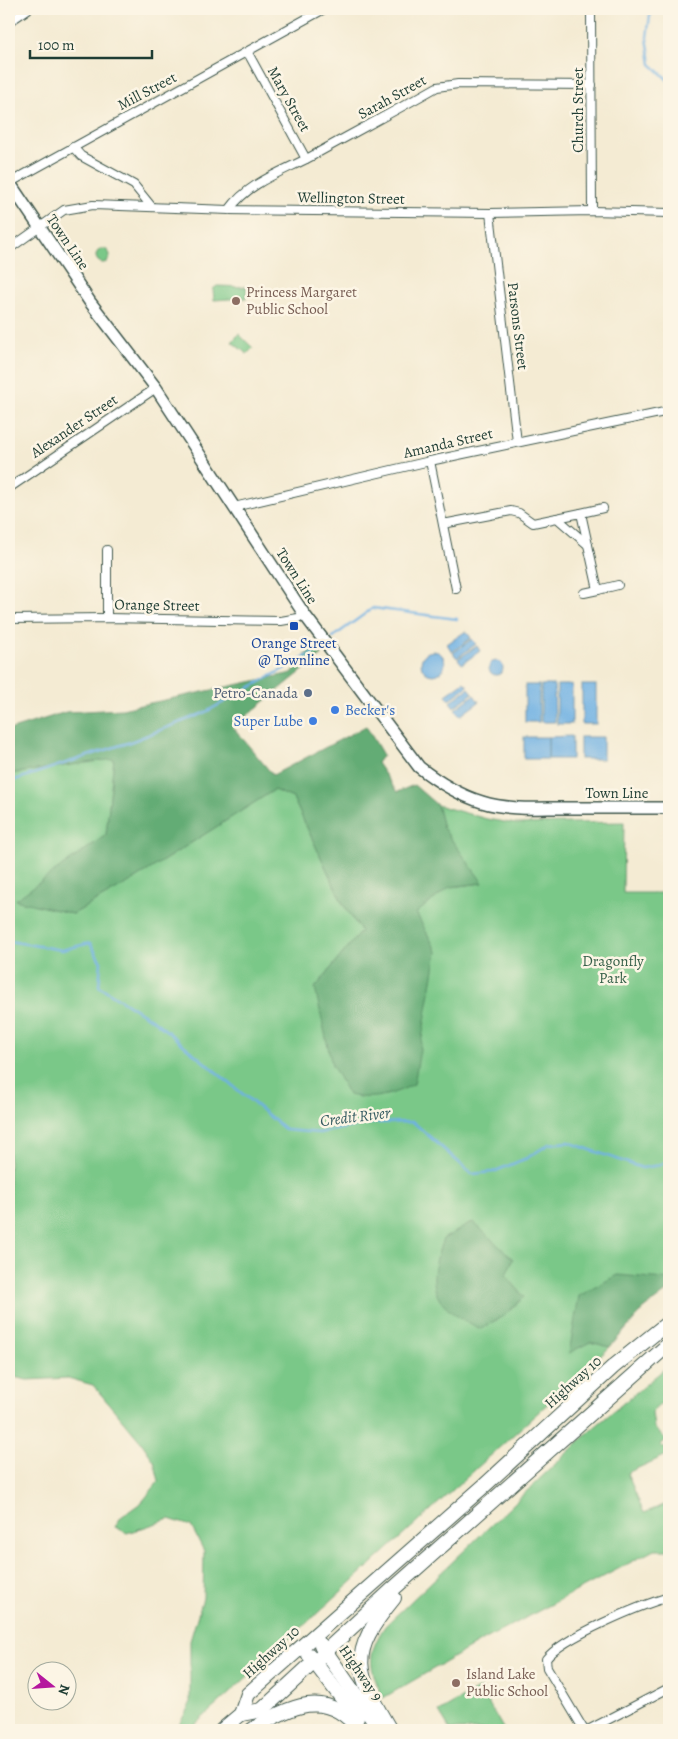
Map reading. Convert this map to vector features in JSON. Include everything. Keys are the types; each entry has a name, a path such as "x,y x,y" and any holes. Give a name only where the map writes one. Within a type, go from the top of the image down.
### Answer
{"highway":[{"name":"Highway 10","path":"241,1714 248,1694 485,1485 613,1367 669,1322"},
{"path":"222,1730 241,1714 262,1710 410,1574 669,1344"},
{"path":"390,1730 370,1696 360,1670 362,1649 373,1624 410,1574"},
{"name":"Highway 9","path":"313,1635 380,1730"},
{"name":"Highway 9","path":"302,1646 366,1730"},
{"path":"252,1730 285,1710 302,1704 325,1705 339,1710 350,1719 358,1730"}],"main road":[{"name":"Town Line","path":"9,183 90,302 156,388 223,487 304,614 412,760 440,783 483,802 501,806 529,808 669,808"}],"street":[{"path":"9,22 28,9"},
{"name":"Mill Street","path":"9,183 248,53 324,9"},
{"name":"Church Street","path":"592,9 592,211"},
{"name":"Mary Street","path":"248,53 306,159"},
{"name":"Sarah Street","path":"229,210 236,200 261,181 306,159 441,86 592,85"},
{"path":"74,147 81,156 134,185 152,206"},
{"name":"Wellington Street","path":"9,249 64,210 93,205 229,210 669,213"},
{"name":"Parsons Street","path":"490,213 517,442"},
{"name":"Alexander Street","path":"9,488 156,388"},
{"name":"Amanda Street","path":"234,507 430,461 669,411"},
{"path":"430,461 456,589"},
{"path":"443,524 511,511 518,513 533,523 603,508"},
{"path":"580,513 598,590"},
{"path":"557,518 588,545"},
{"path":"107,550 107,618"},
{"path":"584,593 618,586"},
{"name":"Orange Street","path":"9,619 107,618 281,621 298,618 304,614"},
{"path":"669,1597 634,1608 560,1647 546,1659 547,1668 586,1730 669,1688"}],"green space":[{"path":"100,249 106,249 110,256 106,263 100,263 96,259 96,253"},
{"path":"217,286 247,287 246,298 214,300 213,289"},
{"path":"239,334 253,348 247,354 232,342"},
{"path":"314,644 322,655 233,727 273,775 366,726 383,755 377,763 397,792 414,785 437,805 443,828 483,883 450,887 416,913 437,952 414,1084 382,1096 358,1097 349,1095 332,1065 315,988 361,931 343,904 293,798 274,790 133,880 73,914 15,900 106,835 114,759 9,774 9,730 66,712 122,709 292,673"},
{"name":"Dragonfly Park","path":"114,758 106,835 16,900 73,914 133,880 274,790 293,798 343,904 361,931 315,988 437,952 416,913 450,887 482,883 443,828 437,805 487,819 516,824 624,822 623,893 669,893 669,1283 665,1279 569,1352 590,1342 610,1347 189,1730 171,1730 179,1725 190,1704 190,1641 203,1598 204,1551 191,1526 169,1519 127,1533 115,1527 121,1517 142,1502 159,1481 154,1461 141,1442 93,1385 68,1378 27,1380 9,1376 9,774"},
{"path":"473,1222 513,1259 506,1275 524,1297 505,1315 481,1329 465,1321 443,1304 437,1294 434,1283 437,1256 443,1239"},
{"path":"617,1275 665,1279 669,1283 669,1290 644,1309 610,1347 590,1342 569,1353 579,1296"},
{"path":"669,1365 669,1396 652,1412 654,1428 667,1440 661,1443 661,1447 666,1447 669,1442 669,1454 627,1473 644,1513 669,1503 669,1550 654,1550 480,1642 383,1698 372,1669 372,1653 385,1626 591,1430"},
{"path":"480,1688 504,1730 450,1730 439,1712"}],"water":[{"path":"466,631 471,638 452,652 447,644"},
{"path":"472,639 476,644 457,658 453,653"},
{"path":"477,646 480,651 462,664 458,659"},
{"path":"433,651 442,654 445,663 442,672 433,675 424,672 421,663 424,654"},
{"path":"496,661 501,663 503,668 501,673 496,675 491,673 489,668 491,663"},
{"path":"464,682 468,686 449,700 446,695"},
{"path":"525,685 539,685 539,722 525,722"},
{"path":"541,685 554,685 555,722 541,722"},
{"path":"557,685 572,685 572,724 557,724"},
{"path":"582,685 596,685 596,724 582,724"},
{"path":"469,688 473,693 454,707 450,702"},
{"path":"474,695 479,702 460,716 455,709"},
{"path":"572,736 572,759 548,759 548,737"},
{"path":"524,737 548,737 548,759 524,759"},
{"path":"580,737 603,737 603,759 580,759"}],"waterway":[{"path":"651,9 647,37 651,64 669,81"},
{"path":"333,637 373,608 457,619"},
{"path":"9,782 130,742 204,713 318,650"},
{"name":"Credit River","path":"9,941 62,950 90,943 101,962 99,986 157,1023 286,1130 319,1133 371,1123 413,1122 472,1174 493,1172 527,1158 549,1144 568,1142 642,1168 660,1165 669,1160"}],"place":[{"name":"Princess Margaret Public School","path":"236,301"},
{"name":"Orange Street @ Townline","path":"294,626"},
{"name":"Petro-Canada","path":"308,693"},
{"name":"Becker's","path":"335,710"},
{"name":"Super Lube","path":"313,721"},
{"name":"Island Lake Public School","path":"456,1683"}]}
